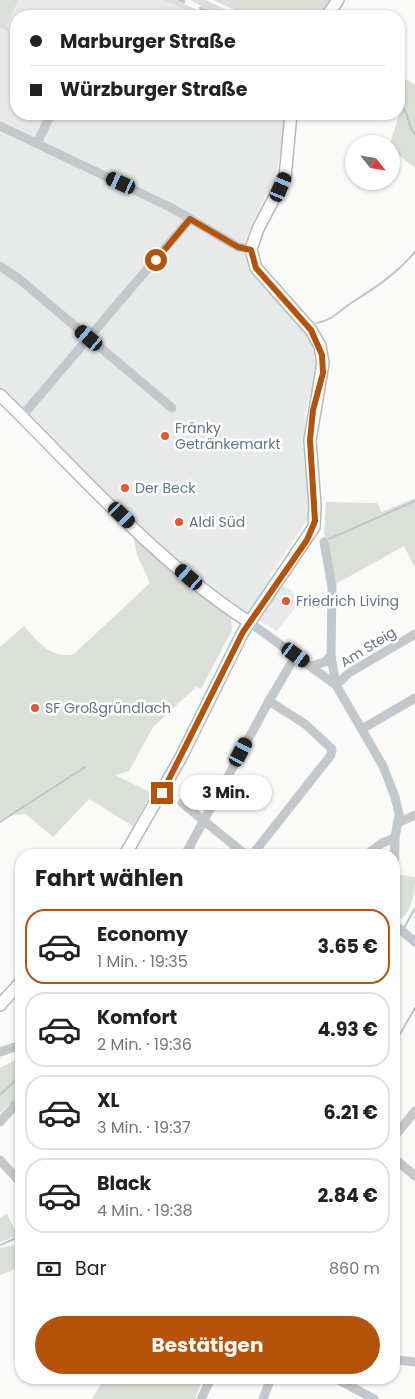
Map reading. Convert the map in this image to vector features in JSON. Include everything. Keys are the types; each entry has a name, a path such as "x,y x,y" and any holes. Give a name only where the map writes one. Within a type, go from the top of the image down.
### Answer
{"main road":[{"path":"128,849 171,776 226,662 249,622 314,527 316,505 310,440 316,400 323,373 320,346 303,320 256,268 251,250 252,241 285,177 290,120"},
{"path":"0,395 159,551 189,577 249,622"},
{"path":"0,1005 15,989"}],"street":[{"path":"37,143 48,120"},
{"path":"0,126 170,207 238,247 251,250"},
{"path":"22,416 190,219"},
{"path":"0,266 18,278 172,408"},
{"path":"324,542 332,587 331,656 333,683"},
{"path":"249,622 333,683 362,729 389,781 398,806 400,822 395,838 395,849"},
{"name":"Am Steig","path":"333,683 415,634"},
{"path":"188,849 296,655"},
{"path":"311,666 325,662 331,656"},
{"path":"362,729 415,698"},
{"path":"257,849 331,755 332,749 305,724 269,701"},
{"path":"182,803 239,849"},
{"path":"400,822 415,815"},
{"path":"374,849 382,843 395,838"},
{"path":"400,927 413,939"},
{"path":"0,1052 15,1047"},
{"path":"0,1122 15,1105"},
{"path":"400,1130 415,1111"},
{"path":"0,1160 15,1176"},
{"path":"400,1163 415,1176"},
{"path":"400,1360 415,1362"},
{"path":"201,1399 208,1384"},
{"path":"263,1399 269,1384"},
{"path":"353,1384 374,1399"}],"shaded area":[{"path":"0,0 163,0 186,10 10,10 10,120 286,120 278,166 245,242 248,268 302,326 316,350 318,361 317,377 305,413 309,518 270,575 302,599 277,631 219,597 161,549 0,390"},
{"path":"0,0 18,0 14,10 10,10 10,18 6,27 9,28 8,31 0,27"},
{"path":"163,0 186,0 184,4 197,10 186,10"},
{"path":"190,0 206,0 226,10 199,10 201,6"},
{"path":"213,0 334,0 326,10 235,10"},
{"path":"405,79 415,85 415,168 400,156 400,135 393,135 397,120 405,120"},
{"path":"415,498 415,568 404,546 334,585 324,534 326,502 377,503 382,512"},
{"path":"133,533 231,616 232,630 201,689 196,687 153,727 129,771 115,775 152,793 133,826 89,799 53,837 26,814 8,815 0,820 0,647 24,626 40,643 52,652 66,655 74,654 150,583 137,555"},
{"path":"400,875 415,877 414,895 407,913 400,919"},
{"path":"15,1060 15,1099 0,1113 0,1068"},
{"path":"7,1214 15,1230 15,1237 0,1242 0,1218"},
{"path":"15,1245 15,1269 0,1275 0,1248"},
{"path":"101,1384 201,1384 195,1399 92,1399"}],"waterway":[{"path":"180,0 184,2"},
{"path":"200,8 204,10"},
{"path":"405,111 410,127 415,134"},
{"path":"317,323 332,317 377,286 393,274 415,252"},
{"path":"329,539 415,501"},
{"path":"0,822 85,767"},
{"path":"404,928 415,908"},
{"path":"400,1034 415,1008"},
{"path":"0,1095 15,1081"},
{"path":"0,1245 15,1239"}],"place":[{"name":"Fränky Getränkemarkt","path":"165,436"},
{"name":"Der Beck","path":"125,488"},
{"name":"Aldi Süd","path":"179,522"},
{"name":"Friedrich Living","path":"286,601"},
{"name":"SF Großgründlach","path":"35,708"}],"route":[{"path":"156,260 190,219 238,247 251,250 256,268 311,330 320,346 323,363 323,373 310,426 311,472 316,505 314,527 243,632 226,662 162,793"}]}
